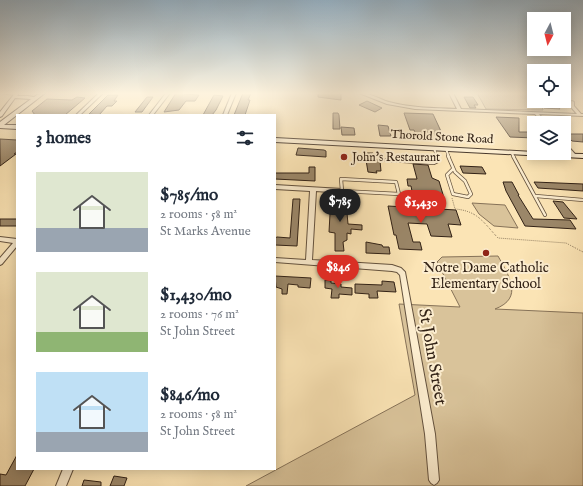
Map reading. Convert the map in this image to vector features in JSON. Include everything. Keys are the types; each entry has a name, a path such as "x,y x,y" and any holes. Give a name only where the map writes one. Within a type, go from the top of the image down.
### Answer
{"main road":[{"path":"0,126 13,116"},
{"path":"0,126 16,127"},
{"name":"Thorold Stone Road","path":"276,140 583,156"}],"street":[{"path":"276,187 342,191"},
{"path":"309,262 313,190"},
{"path":"0,239 16,241"},
{"path":"0,262 16,242"},
{"name":"St John Street","path":"276,260 392,268 399,270 403,274 430,434 434,480"},
{"path":"61,486 68,470"}],"lane":[{"path":"386,160 434,163 438,161 434,148"},
{"path":"446,149 453,169 461,179 465,181 471,194 468,197 453,194 447,175 453,169"},
{"path":"511,152 545,215"},
{"path":"341,179 396,182 399,194 356,192 342,191 341,179"},
{"path":"536,196 583,200"}],"path":[{"path":"453,194 452,198 455,209 467,210 474,213 498,238 566,244 583,252"}],"shaded area":[{"path":"472,203 505,205 518,228 494,226 479,214"},
{"path":"498,256 510,279 512,293 504,304 495,309 583,313 583,486 246,486 415,395 399,304 460,307 437,262 442,257"}],"building":[{"path":"333,116 339,116 340,129 333,129"},
{"path":"405,116 434,116 445,140 438,140 433,132 422,132 424,139 417,138 414,130 410,130"},
{"path":"496,117 519,118 519,132 527,132 527,138 510,137"},
{"path":"378,125 388,126 391,136 380,136"},
{"path":"341,127 354,128 355,135 342,135"},
{"path":"571,134 583,134 583,142 572,141"},
{"path":"0,139 16,140 16,153 14,154 16,154 0,166"},
{"path":"298,148 324,150 326,151 326,157 296,155"},
{"path":"365,153 373,153 374,159 380,161 381,171 376,171 377,173 368,172 366,160 364,160"},
{"path":"413,164 428,165 432,178 439,181 444,198 413,196 411,186 408,186 407,179 417,179"},
{"path":"460,166 482,167 486,174 463,173"},
{"path":"309,167 315,167 315,181 276,179 276,173 309,173"},
{"path":"503,182 512,182 533,219 570,220 576,229 525,226 506,191"},
{"path":"534,182 583,184 583,191 538,188"},
{"path":"331,196 342,196 341,213 347,213 348,224 362,225 362,230 351,229 351,234 347,233 347,240 343,242 344,251 335,251 335,233 329,232"},
{"path":"293,199 300,199 297,246 276,245 276,238 290,238"},
{"path":"553,201 563,202 577,219 564,218"},
{"path":"388,206 456,210 461,225 448,224 452,237 431,236 427,224 408,223 413,242 420,242 422,250 399,249 396,235 394,235"},
{"path":"0,219 16,219 16,226 0,226"},
{"path":"366,242 382,245 383,247 389,247 390,254 366,253"},
{"path":"276,276 311,278 310,288 288,284 287,294 282,294 282,289 276,287"},
{"path":"325,280 331,281 331,283 341,284 341,287 352,288 352,295 339,294 339,298 331,298 332,289 325,288"},
{"path":"382,281 394,282 396,292 377,291 378,298 369,298 369,294 355,293 355,284 382,285"},
{"path":"16,457 16,470 33,470 25,486 0,486 0,474 6,475"},
{"path":"114,476 127,478 124,486 110,486"},
{"path":"84,480 101,482 101,486 82,486"}],"place":[{"name":"John's Restaurant","path":"344,157"},
{"name":"Notre Dame Catholic Elementary School","path":"486,253"}]}
